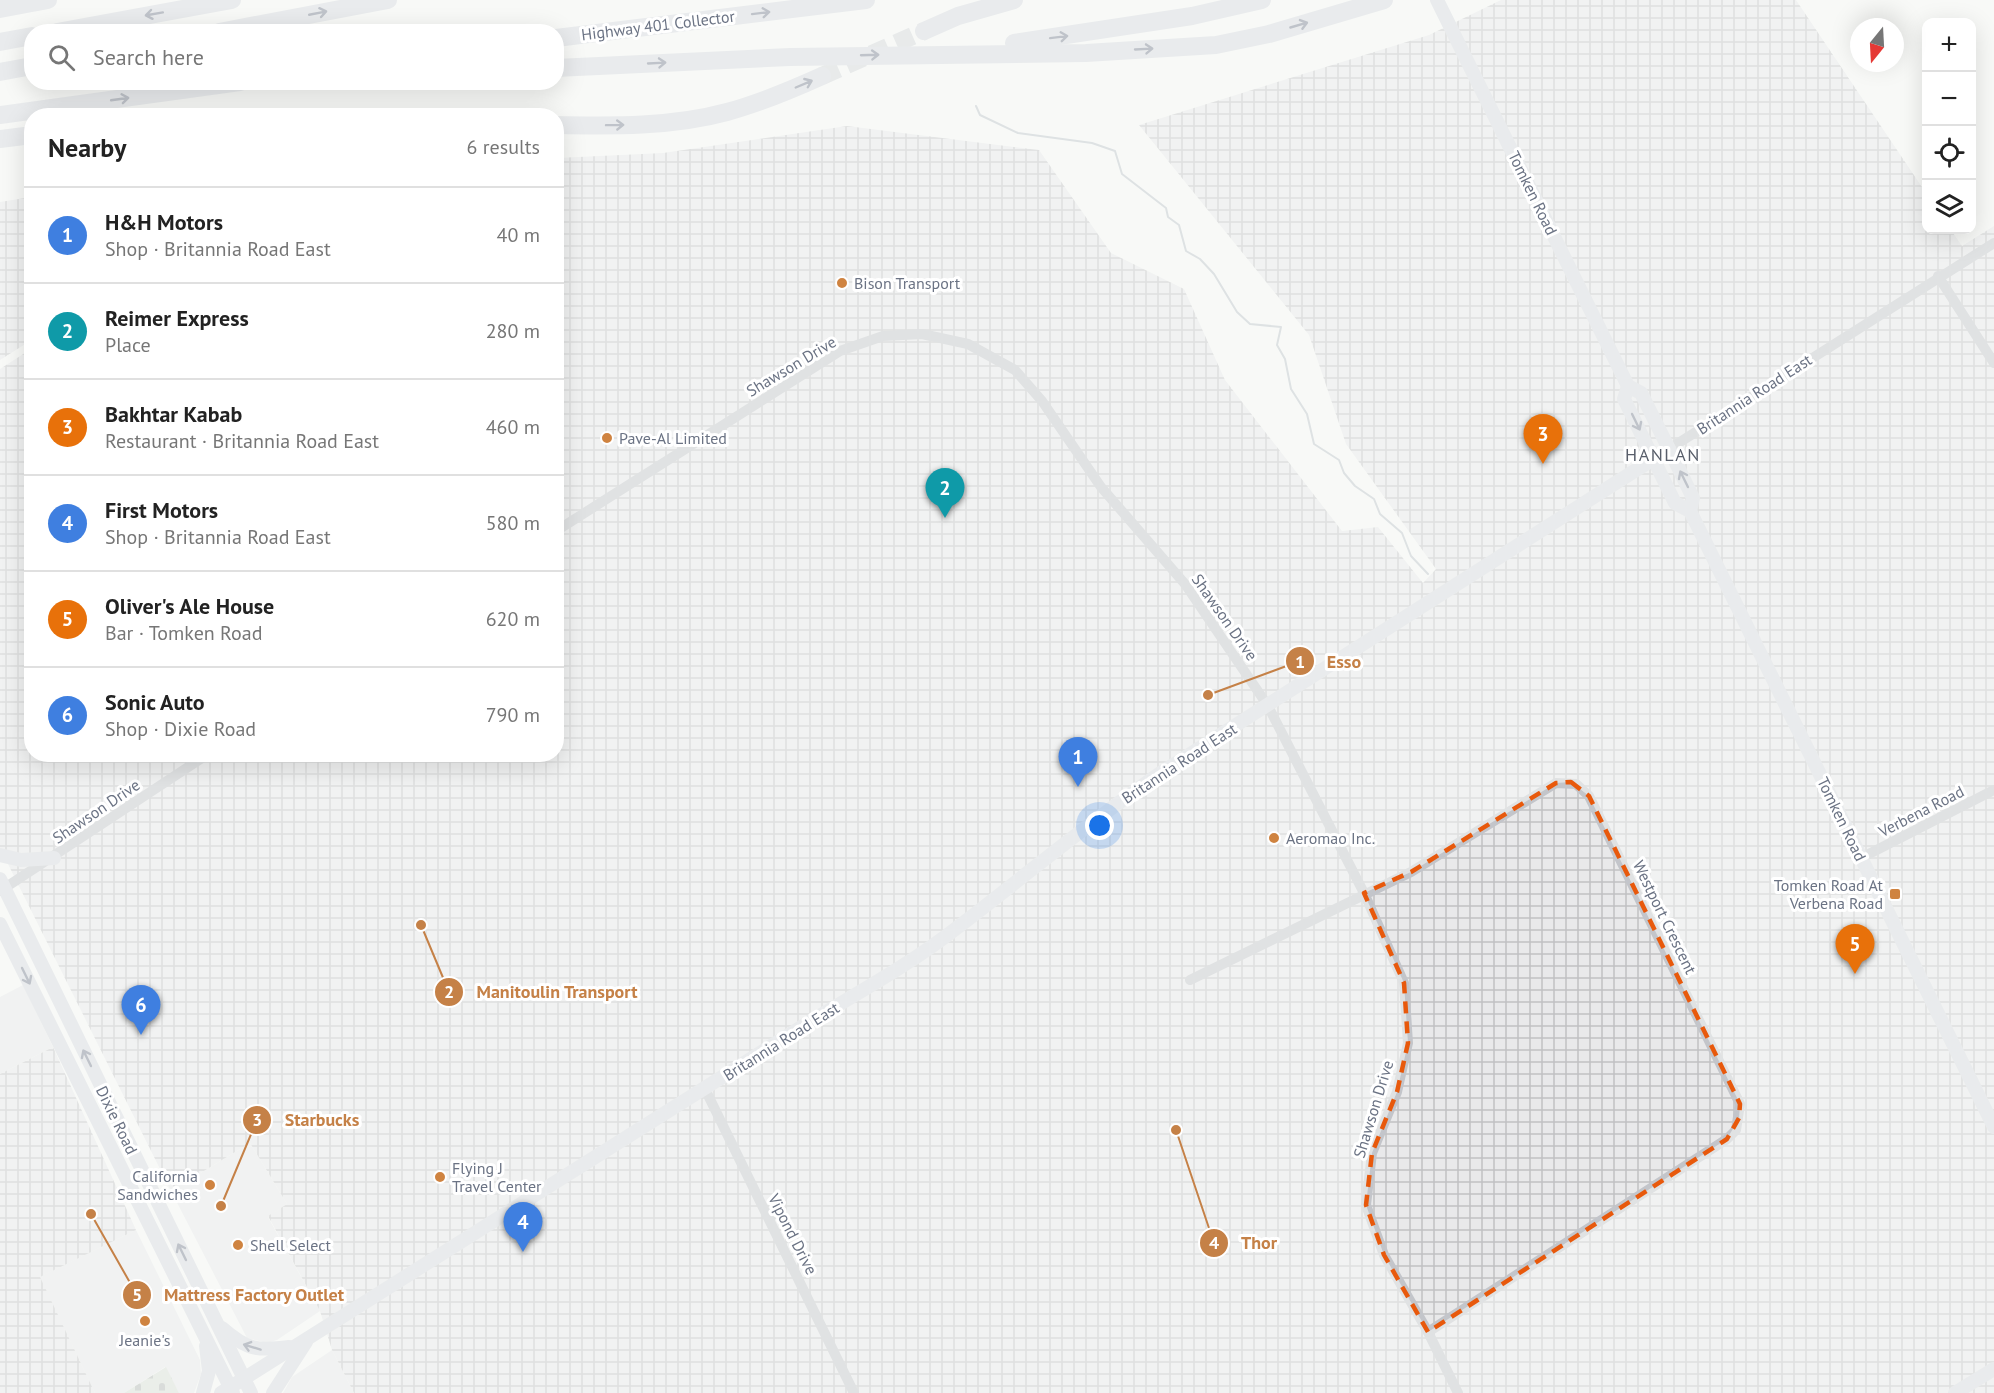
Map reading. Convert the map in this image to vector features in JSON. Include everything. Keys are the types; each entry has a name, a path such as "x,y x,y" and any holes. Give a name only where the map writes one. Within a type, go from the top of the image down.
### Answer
{"highway":[{"path":"0,9 48,0"},
{"path":"101,24 232,0"},
{"path":"261,24 388,0"},
{"name":"Highway 401 Collector","path":"564,37 866,0"},
{"path":"924,31 958,16 1014,0"},
{"path":"938,53 1180,18 1262,0"},
{"path":"564,68 938,53 1086,52 1216,45 1260,36 1384,0"},
{"path":"0,42 24,38"},
{"path":"0,72 24,68"},
{"path":"564,125 641,125 693,119 763,101 822,76"},
{"path":"51,108 182,90"},
{"path":"0,115 24,112"},
{"path":"0,139 24,136"}],"main road":[{"name":"Tomken Road","path":"1437,0 1628,386 1641,393 1669,449 1693,498 1690,511"},
{"name":"Tomken Road","path":"1628,386 1624,399 1675,503 1690,511 1994,1127"},
{"name":"Britannia Road East","path":"228,1391 244,1377 811,1021 892,973 960,926 1099,815 1669,449"},
{"path":"0,855 21,860 54,858"},
{"name":"Dixie Road","path":"2,886 252,1393"},
{"name":"Dixie Road","path":"0,924 206,1338 228,1391"},
{"path":"217,1323 238,1341 251,1347 263,1350 294,1346"},
{"path":"273,1393 310,1336"},
{"path":"203,1393 209,1371 206,1338"},
{"path":"1955,1393 1994,1369"}],"street":[{"name":"Britannia Road East","path":"1669,449 1938,276 1994,243"},
{"path":"1938,276 1994,363"},
{"name":"Shawson Drive","path":"564,526 840,351 883,336 922,334 968,344 1015,370 1041,401 1101,487 1185,584 1268,706 1364,893 1404,983 1408,1043 1397,1092 1372,1153 1366,1204 1384,1255 1428,1332 1458,1393"},
{"name":"Shawson Drive","path":"2,886 54,858 196,762"},
{"name":"Westport Crescent","path":"1190,980 1411,872 1556,783 1576,784 1589,796 1740,1104 1736,1130 1727,1139 1428,1332"},
{"name":"Verbena Road","path":"1861,858 1994,790"},
{"name":"Vipond Drive","path":"705,1089 854,1393"}],"highlighted area":[{"path":"1571,782 1589,796 1740,1104 1739,1118 1727,1139 1428,1332 1384,1255 1366,1205 1372,1153 1397,1092 1408,1043 1404,983 1364,893 1411,872 1556,783"}],"shaded area":[{"path":"1501,0 1796,0 1922,187 1922,234 1954,234 1962,246 1994,226 1994,1393 354,1393 332,1350 320,1311 268,1216 287,1204 250,1143 171,1191 0,848 0,369 24,354 24,762 564,762 564,158 663,153 847,126 1039,150 1111,253 1184,289 1225,380 1342,531 1378,527 1423,583 1436,569 1346,444 1309,335 1139,125 1429,35"},
{"path":"24,198 24,345 0,360 0,202"},
{"path":"23,985 53,1047 0,1074 0,997"},
{"path":"53,1047 136,1230 40,1277 95,1393 0,1393 0,1074"},
{"path":"250,1143 287,1204 268,1217 320,1311 277,1340 267,1343 247,1338 171,1191"},
{"path":"136,1230 200,1360 201,1374 194,1393 179,1393 165,1367 124,1393 95,1393 39,1277"},
{"path":"332,1350 354,1393 283,1393 292,1377"}],"green space":[{"path":"166,1367 179,1393 124,1393"}],"waterway":[{"path":"976,106 980,115 1018,133 1092,143 1115,151 1122,174 1166,208 1168,217 1179,225 1186,251 1200,259 1214,274 1237,312 1250,324 1281,327 1277,345 1285,359 1291,389 1307,414 1314,444 1339,460 1344,473 1355,486 1374,499 1380,514 1402,533 1411,556 1428,574"}],"tunnel":[{"path":"822,76 924,31"}],"place":[{"name":"Bison Transport","path":"842,283"},
{"name":"Pave-Al Limited","path":"607,438"},
{"name":"Bakhtar Kabab","path":"1543,464"},
{"name":"Reimer Express","path":"945,518"},
{"name":"Esso","path":"1208,695"},
{"name":"H&H Motors","path":"1078,787"},
{"name":"Aeromao Inc.","path":"1274,838"},
{"name":"Tomken Road At Verbena Road","path":"1895,894"},
{"name":"Manitoulin Transport","path":"421,925"},
{"name":"Oliver's Ale House","path":"1855,974"},
{"name":"Sonic Auto","path":"141,1035"},
{"name":"Thor","path":"1176,1130"},
{"name":"Flying J Travel Center","path":"440,1177"},
{"name":"California Sandwiches","path":"210,1185"},
{"name":"Starbucks","path":"221,1206"},
{"name":"Mattress Factory Outlet","path":"91,1214"},
{"name":"Shell Select","path":"238,1245"},
{"name":"First Motors","path":"523,1252"},
{"name":"Jeanie's","path":"145,1321"}],"district":[{"name":"HANLAN","path":"1663,454"}]}
